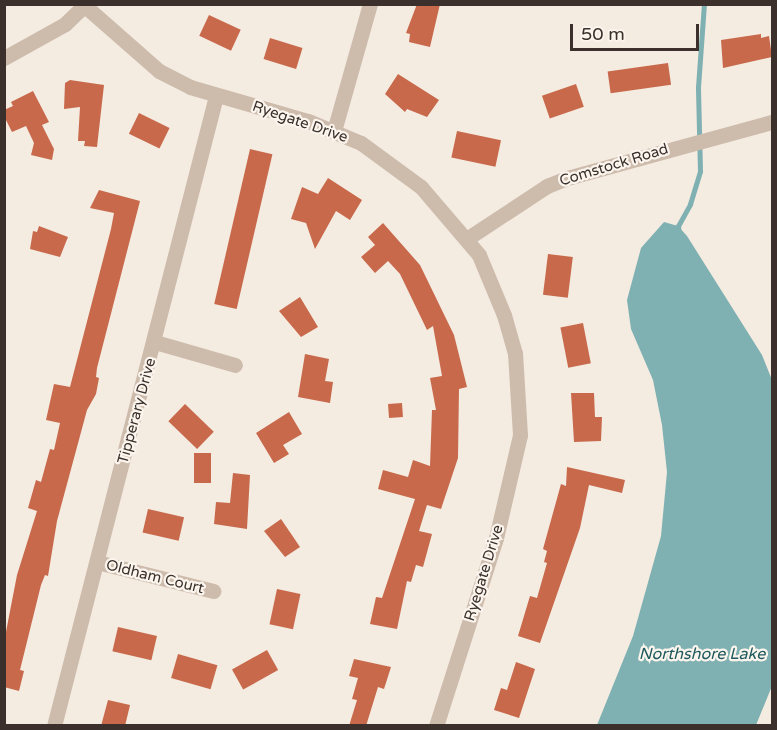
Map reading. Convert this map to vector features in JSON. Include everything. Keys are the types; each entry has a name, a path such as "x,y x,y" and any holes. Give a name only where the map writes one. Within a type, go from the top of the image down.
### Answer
{"street":[{"path":"334,130 370,4"},
{"path":"4,58 65,24 85,5"},
{"name":"Ryegate Drive","path":"85,5 159,71 216,96 334,130 361,142 421,187 468,238 493,285 507,324 520,394 520,435 496,538 435,726"},
{"name":"Tipperary Drive","path":"54,726 155,342 216,96"},
{"name":"Comstock Road","path":"468,238 547,186 567,178 772,122"},
{"path":"155,342 236,365"},
{"name":"Oldham Court","path":"97,562 213,591"}],"water":[{"name":"Northshore Lake","path":"664,222 678,226 687,236 762,355 772,380 772,686 756,725 597,725 633,636 661,536 667,472 662,425 653,380 631,329 627,300 641,248"}],"building":[{"path":"417,4 440,4 430,47 409,42 410,34 406,33"},
{"path":"209,15 241,30 231,51 199,36"},
{"path":"761,34 761,38 769,36 772,57 723,68 721,40"},
{"path":"270,38 303,48 296,69 264,59"},
{"path":"668,63 671,85 611,93 608,71"},
{"path":"398,74 439,100 427,117 407,109 405,112 385,94"},
{"path":"70,80 104,85 97,147 84,146 85,141 78,141 80,107 64,109 65,83"},
{"path":"576,84 584,107 550,118 542,96"},
{"path":"33,91 49,122 42,125 54,149 52,160 31,155 34,143 26,126 12,132 4,116 4,110 13,106 11,102"},
{"path":"139,113 170,128 159,149 129,134"},
{"path":"457,131 501,140 495,167 451,157"},
{"path":"250,149 272,154 237,309 214,304"},
{"path":"328,178 362,200 350,220 336,211 315,249 306,223 291,219 302,187 318,194"},
{"path":"99,190 140,201 97,368 96,377 99,378 96,394 87,410 57,521 48,576 45,575 41,585 20,670 24,671 19,691 4,687 4,642 17,575 37,511 28,508 36,480 41,482 50,449 54,450 60,423 46,420 54,384 70,387 111,229 114,213 90,208"},
{"path":"383,223 420,265 454,335 467,387 459,389 458,458 441,509 427,505 419,531 432,534 423,567 416,565 411,582 407,581 397,629 370,624 376,597 382,598 415,499 378,489 383,470 408,477 413,460 430,466 432,410 436,410 430,378 442,376 433,326 427,330 400,274 388,261 375,273 361,257 375,245 368,237"},
{"path":"39,226 68,237 60,257 30,249 33,231 37,232"},
{"path":"548,254 573,257 568,298 543,295"},
{"path":"300,297 318,327 301,337 279,311"},
{"path":"583,323 591,363 568,368 560,327"},
{"path":"305,354 329,359 325,381 333,382 330,403 298,397"},
{"path":"571,393 594,393 595,417 602,417 601,441 574,442"},
{"path":"402,403 403,417 389,418 388,404"},
{"path":"185,404 214,432 197,449 168,421"},
{"path":"289,412 302,434 283,445 289,454 274,463 256,433"},
{"path":"194,453 211,453 211,483 194,483"},
{"path":"567,467 625,480 622,493 589,485 580,528 540,643 518,636 530,596 537,598 547,563 544,562 547,551 543,549 561,484 566,486"},
{"path":"233,473 250,475 247,529 214,524 216,502 230,503"},
{"path":"148,509 184,517 179,541 143,532"},
{"path":"281,519 300,547 285,557 264,531"},
{"path":"277,589 300,594 293,629 270,624"},
{"path":"118,627 157,636 151,660 112,651"},
{"path":"267,650 278,670 243,690 232,669"},
{"path":"178,654 217,665 211,689 171,678"},
{"path":"354,659 391,667 384,689 378,687 366,726 349,726 357,700 352,699 358,678 349,676"},
{"path":"516,662 535,669 519,718 494,710 501,688 507,690"},
{"path":"108,700 130,705 125,726 101,726"}],"waterway":[{"path":"679,235 678,226 690,204 700,171 698,87 704,4"}]}
